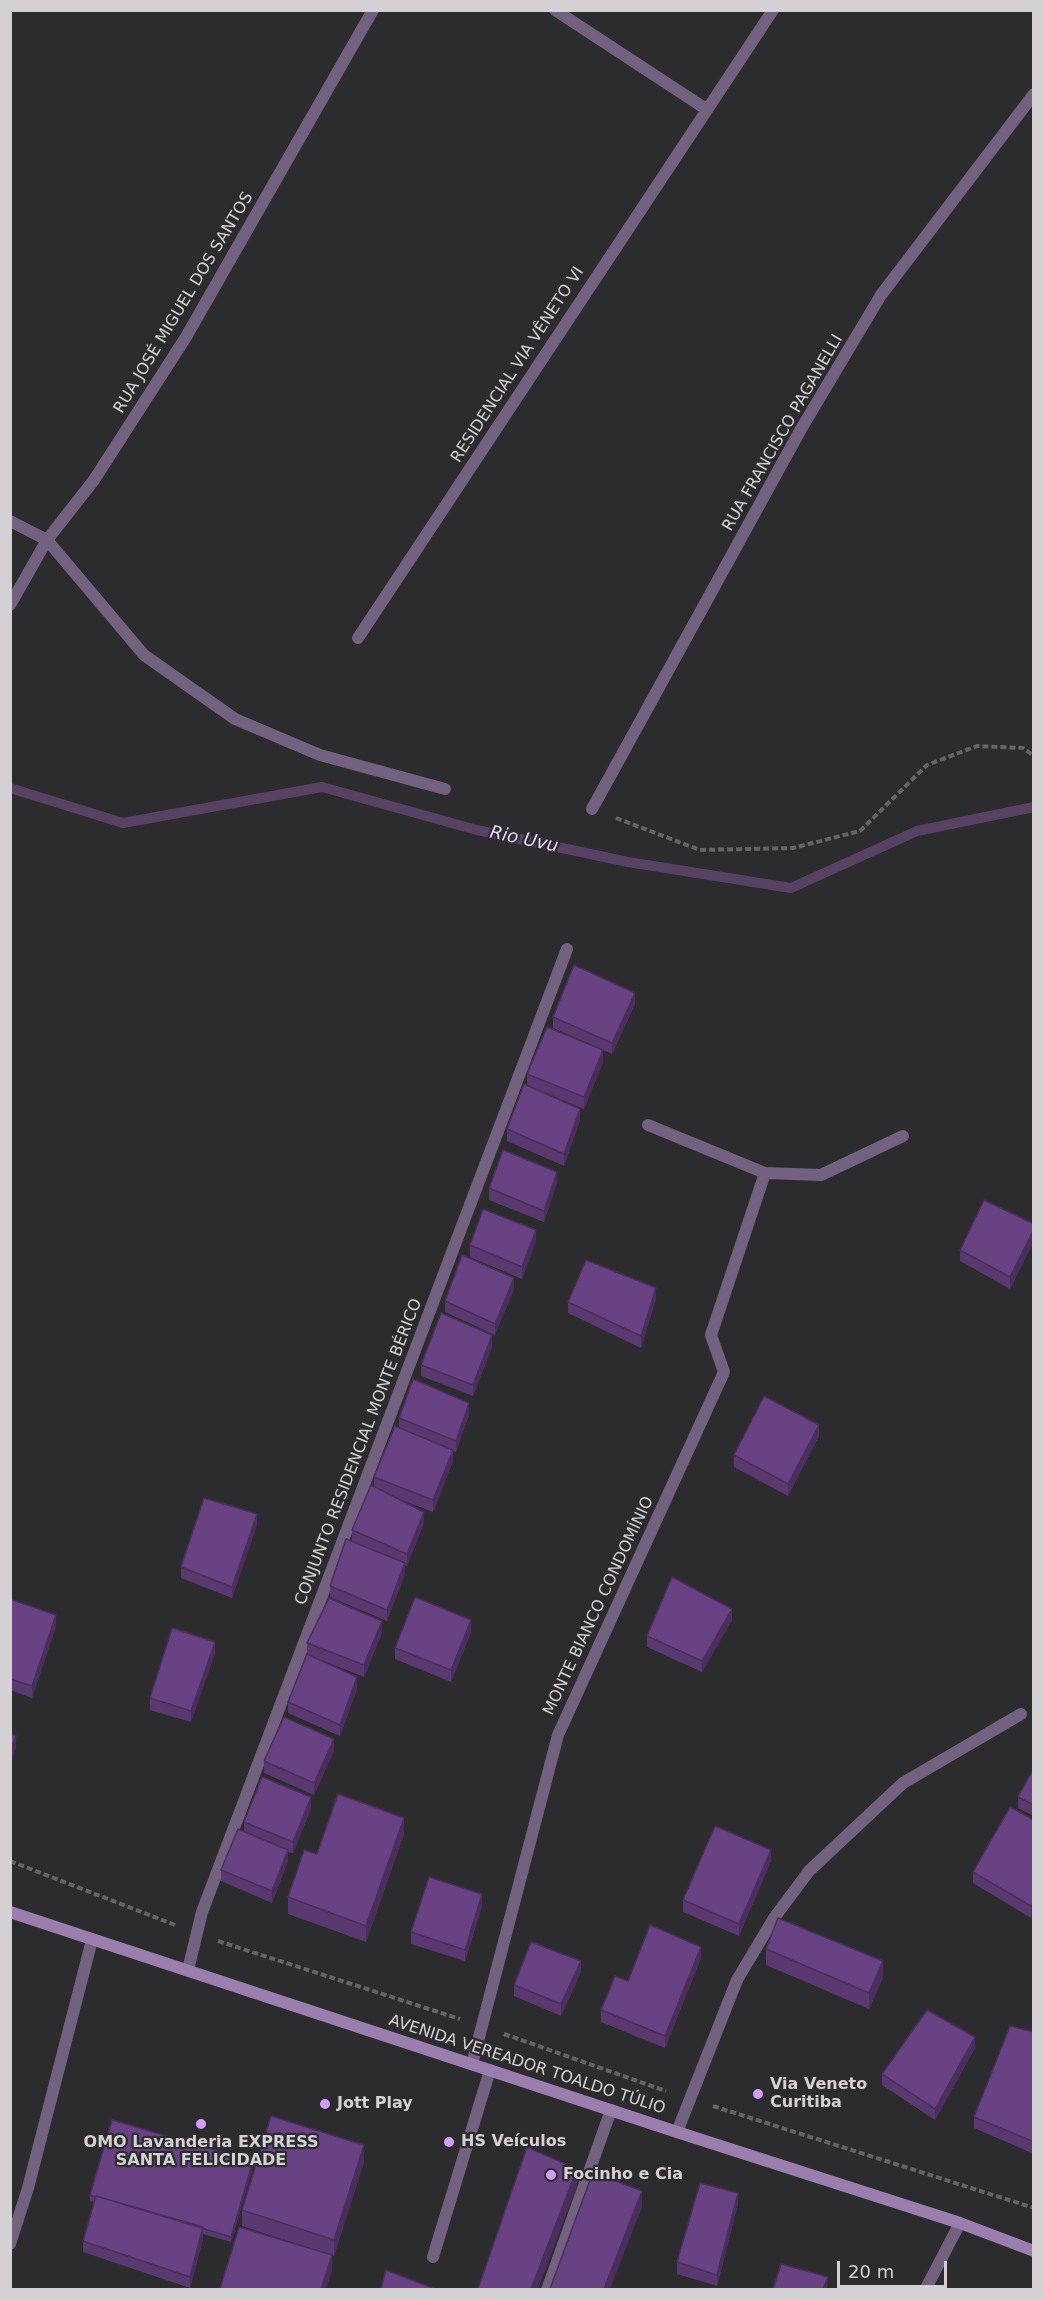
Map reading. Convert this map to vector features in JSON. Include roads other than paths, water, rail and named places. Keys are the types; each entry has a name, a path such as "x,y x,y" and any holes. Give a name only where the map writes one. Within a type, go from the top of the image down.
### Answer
{"main road":[{"name":"AVENIDA VEREADOR TOALDO TÚLIO","path":"10,1912 960,2223 1034,2251"}],"street":[{"name":"RUA JOSÉ MIGUEL DOS SANTOS","path":"10,605 47,540 94,480 186,337 373,10"},
{"path":"555,10 706,109"},
{"name":"RESIDENCIAL VIA VÊNETO VI","path":"357,638 773,10"},
{"name":"RUA FRANCISCO PAGANELLI","path":"592,808 801,429 881,295 1034,94"},
{"path":"10,521 47,540 144,655 235,719 320,755 444,789"},
{"name":"CONJUNTO RESIDENCIAL MONTE BÉRICO","path":"188,1970 206,1901 567,949"},
{"path":"648,1125 765,1173 821,1175 903,1136"},
{"name":"MONTE BIANCO CONDOMÍNIO","path":"472,2064 558,1735 724,1372 711,1335 765,1173"},
{"path":"677,2132 737,1980 774,1918 809,1870 903,1783 1021,1714"},
{"path":"10,2244 27,2188 92,1940"},
{"path":"433,2257 490,2070"},
{"path":"547,2289 611,2110"},
{"path":"925,2289 960,2223"}],"waterway":[{"name":"Rio Uvu","path":"10,788 123,823 322,787 477,830 628,862 791,888 917,831 1034,807"}],"place":[{"name":"Via Veneto Curitiba","path":"758,2094"},
{"name":"Jott Play","path":"325,2104"},
{"name":"OMO Lavanderia EXPRESS SANTA FELICIDADE","path":"201,2124"},
{"name":"HS Veículos","path":"449,2142"},
{"name":"Focinho e Cia","path":"551,2175"}]}
